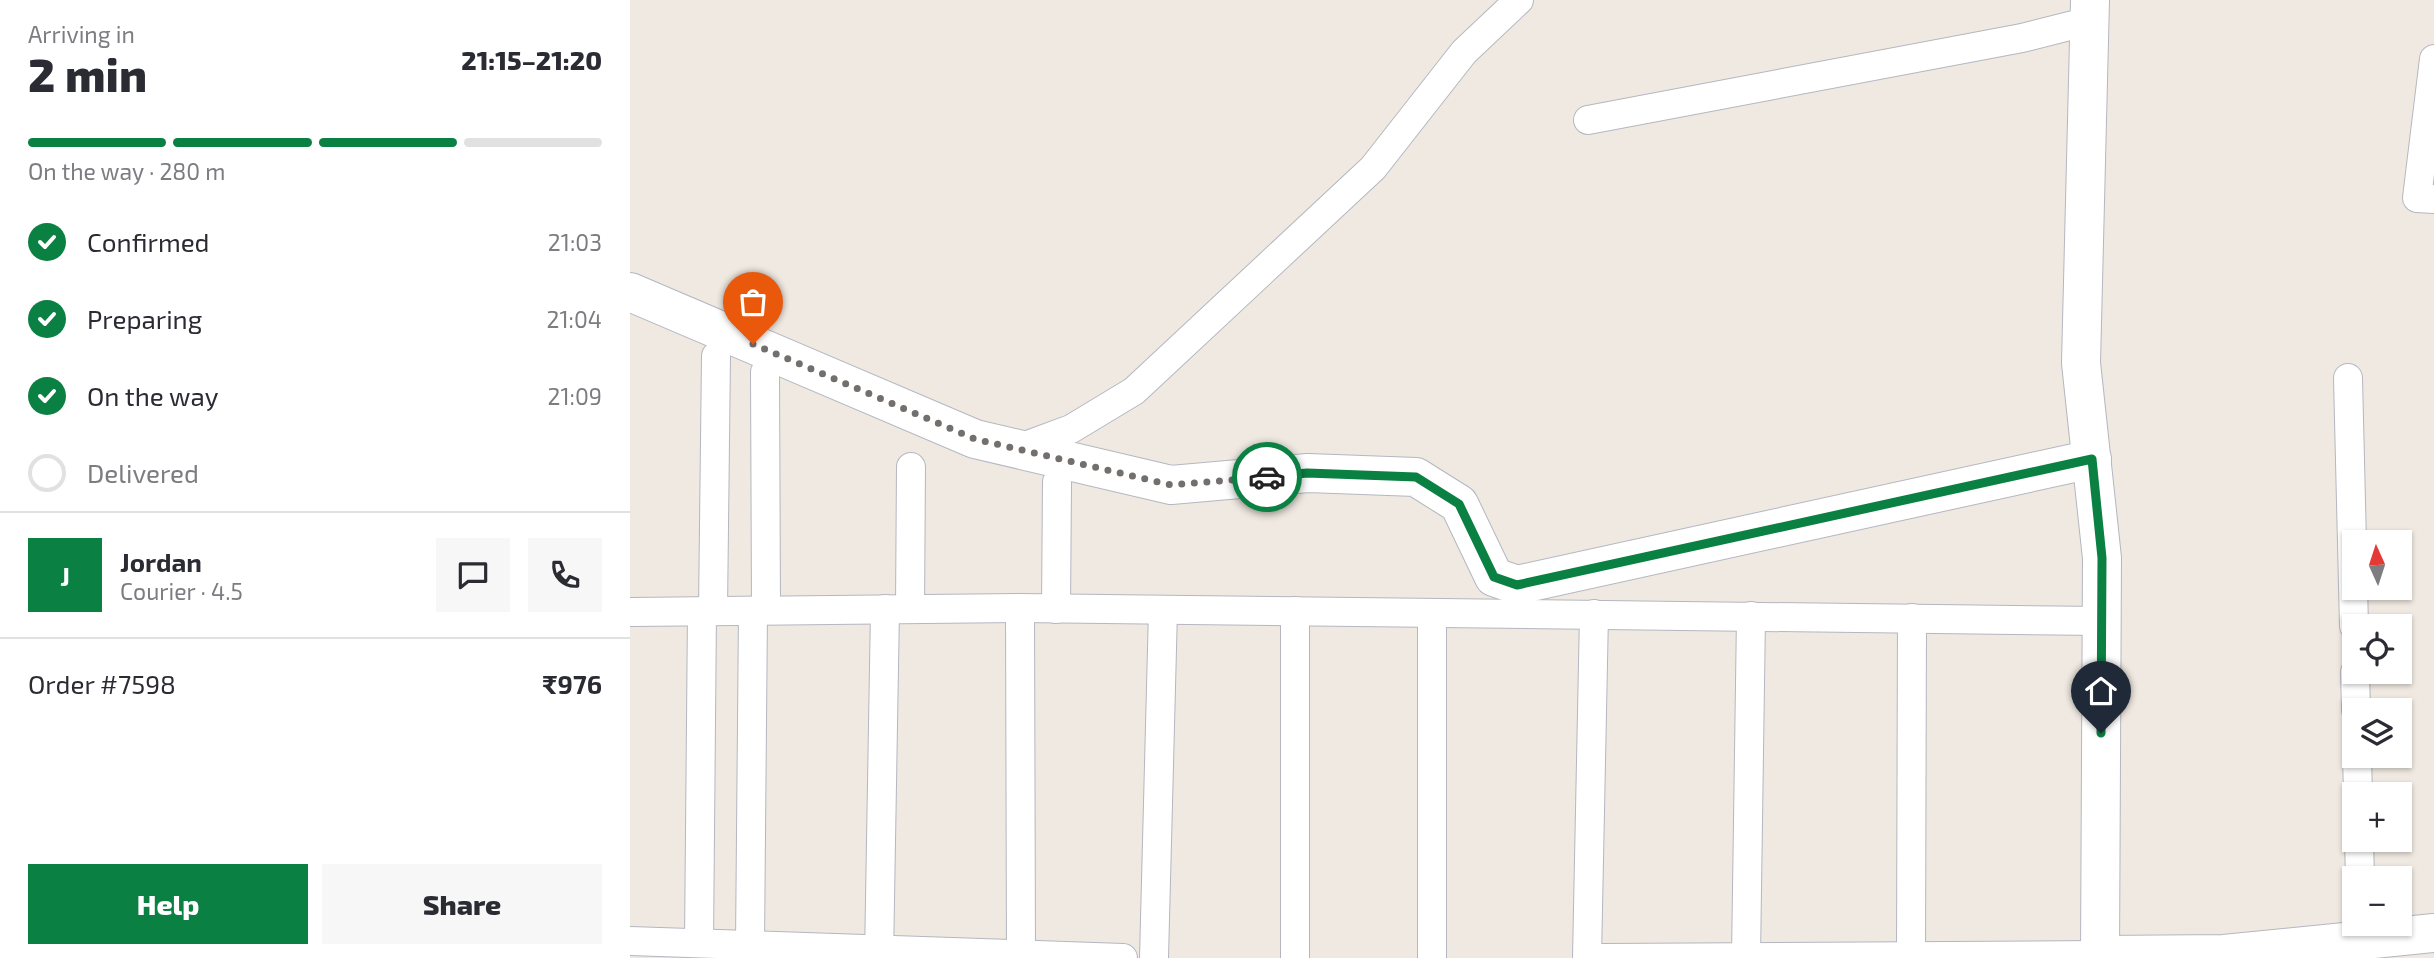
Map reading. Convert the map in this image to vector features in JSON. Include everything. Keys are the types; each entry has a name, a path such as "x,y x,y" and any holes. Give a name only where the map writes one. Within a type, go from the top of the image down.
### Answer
{"street":[{"path":"1017,449 1071,429 1143,383 1373,168 1464,52 1518,0"},
{"path":"1588,120 2022,37 2089,10 2081,363 2102,558 2100,957"},
{"path":"2434,59 2417,198 2434,199"},
{"path":"630,292 975,439 1017,449 1171,485 1307,473 1416,477 1459,504 1494,577 1517,585 2092,459"},
{"path":"688,948 708,611 716,356"},
{"path":"741,949 759,611 765,372"},
{"path":"2348,378 2354,614"},
{"path":"880,953 898,609 911,467"},
{"path":"1056,609 1057,482"},
{"path":"630,612 1020,608 2102,621"},
{"path":"1020,608 1021,956"},
{"path":"1154,958 1163,610"},
{"path":"1295,611 1295,958"},
{"path":"1432,612 1432,958"},
{"path":"1587,958 1594,614"},
{"path":"1746,958 1751,616"},
{"path":"1911,957 1912,618"},
{"path":"2412,933 2434,933"},
{"path":"1603,958 2100,957 2224,954 2342,935"},
{"path":"630,941 688,948 1123,958"}],"way so far":[{"path":"753,344 975,439 1171,485 1267,477"}],"route":[{"path":"1267,477 1307,473 1416,477 1459,504 1494,577 1517,585 2092,459 2102,558 2101,733"}]}
